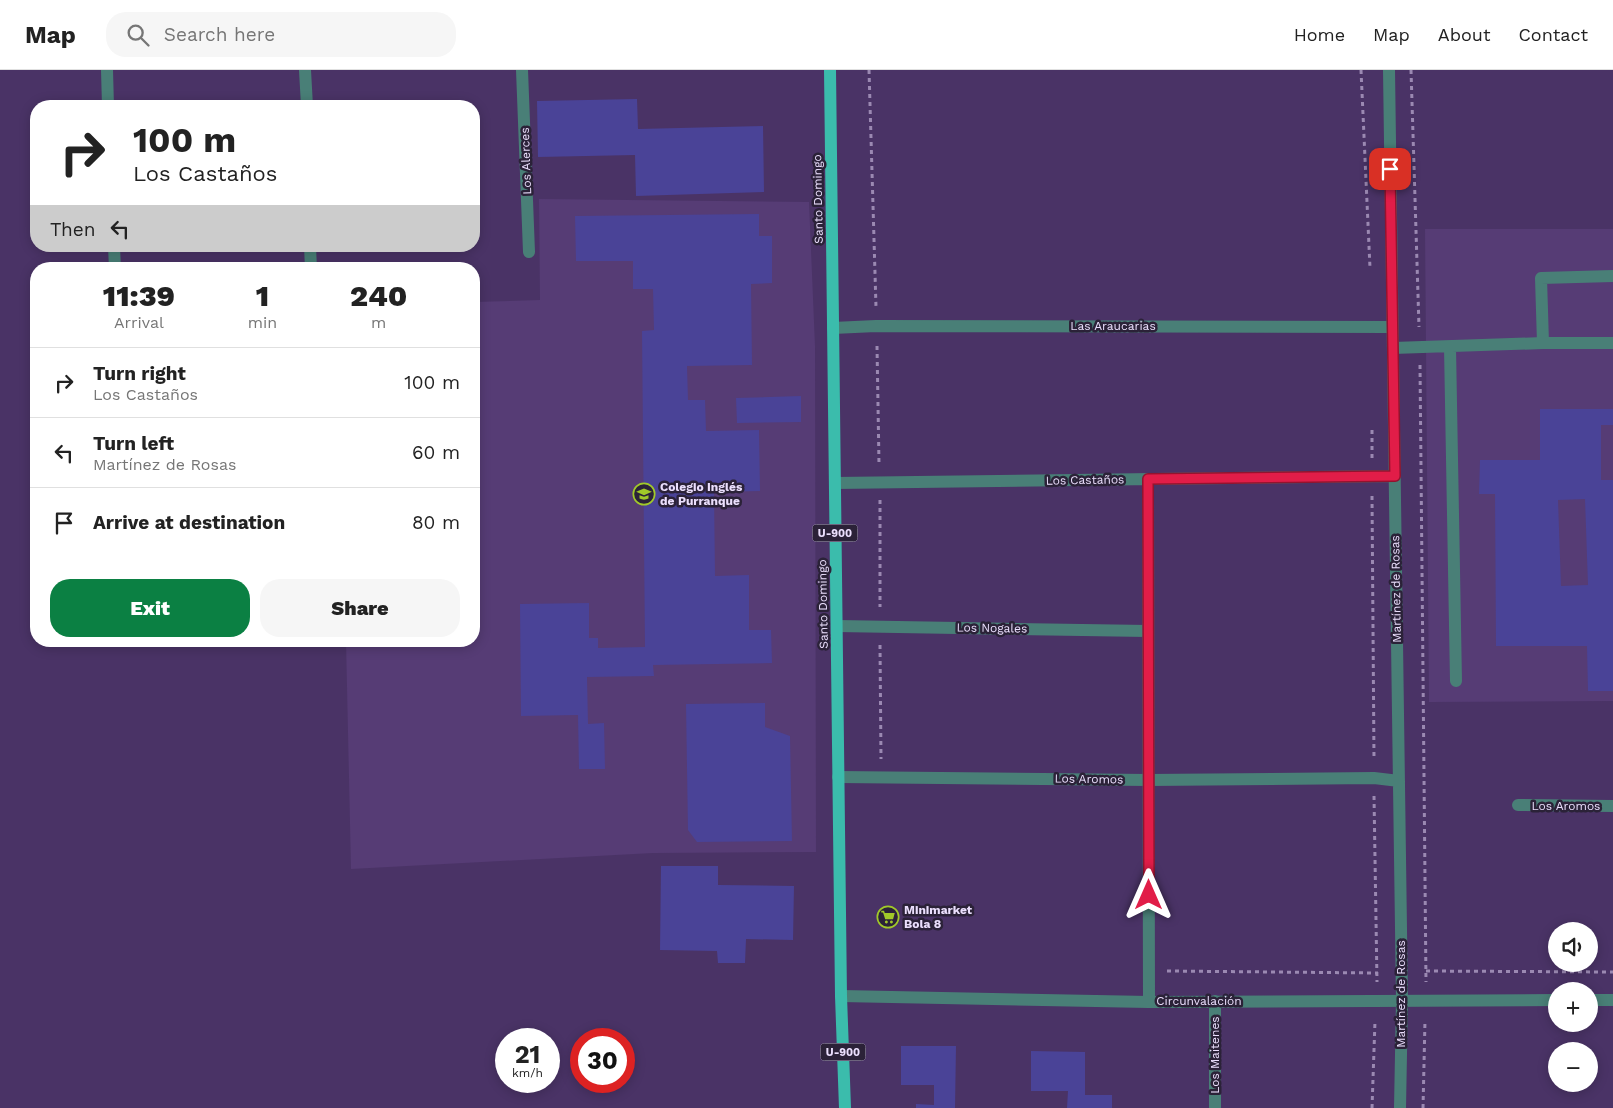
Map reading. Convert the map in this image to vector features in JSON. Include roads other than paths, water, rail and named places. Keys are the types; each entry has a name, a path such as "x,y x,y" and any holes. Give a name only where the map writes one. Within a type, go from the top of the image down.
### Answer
{"main road":[{"name":"Santo Domingo","path":"830,70 838,777 844,1108"}],"street":[{"path":"107,70 108,100"},
{"path":"306,70 306,100"},
{"name":"Los Alerces","path":"522,70 530,252"},
{"name":"Martínez de Rosas","path":"1389,70 1402,1000 1400,1108"},
{"path":"1543,343 1541,278 1613,276"},
{"name":"Las Araucarias","path":"833,328 876,326 1392,326"},
{"path":"1393,348 1543,343 1613,343"},
{"path":"1450,347 1456,680"},
{"name":"Los Castaños","path":"835,483 1395,476"},
{"path":"1148,479 1149,1002"},
{"name":"Los Nogales","path":"837,626 1148,630"},
{"name":"Los Aromos","path":"838,777 1148,780 1374,778 1399,781"},
{"name":"Los Aromos","path":"1518,805 1613,806"},
{"name":"Circunvalación","path":"841,996 1149,1002 1548,1000"},
{"path":"1598,1000 1613,1000"},
{"name":"Los Maitenes","path":"1215,1002 1215,1108"}],"place":[{"name":"Colegio Inglés de Purranque","path":"644,494"},
{"name":"Minimarket Bola 8","path":"888,917"}]}
